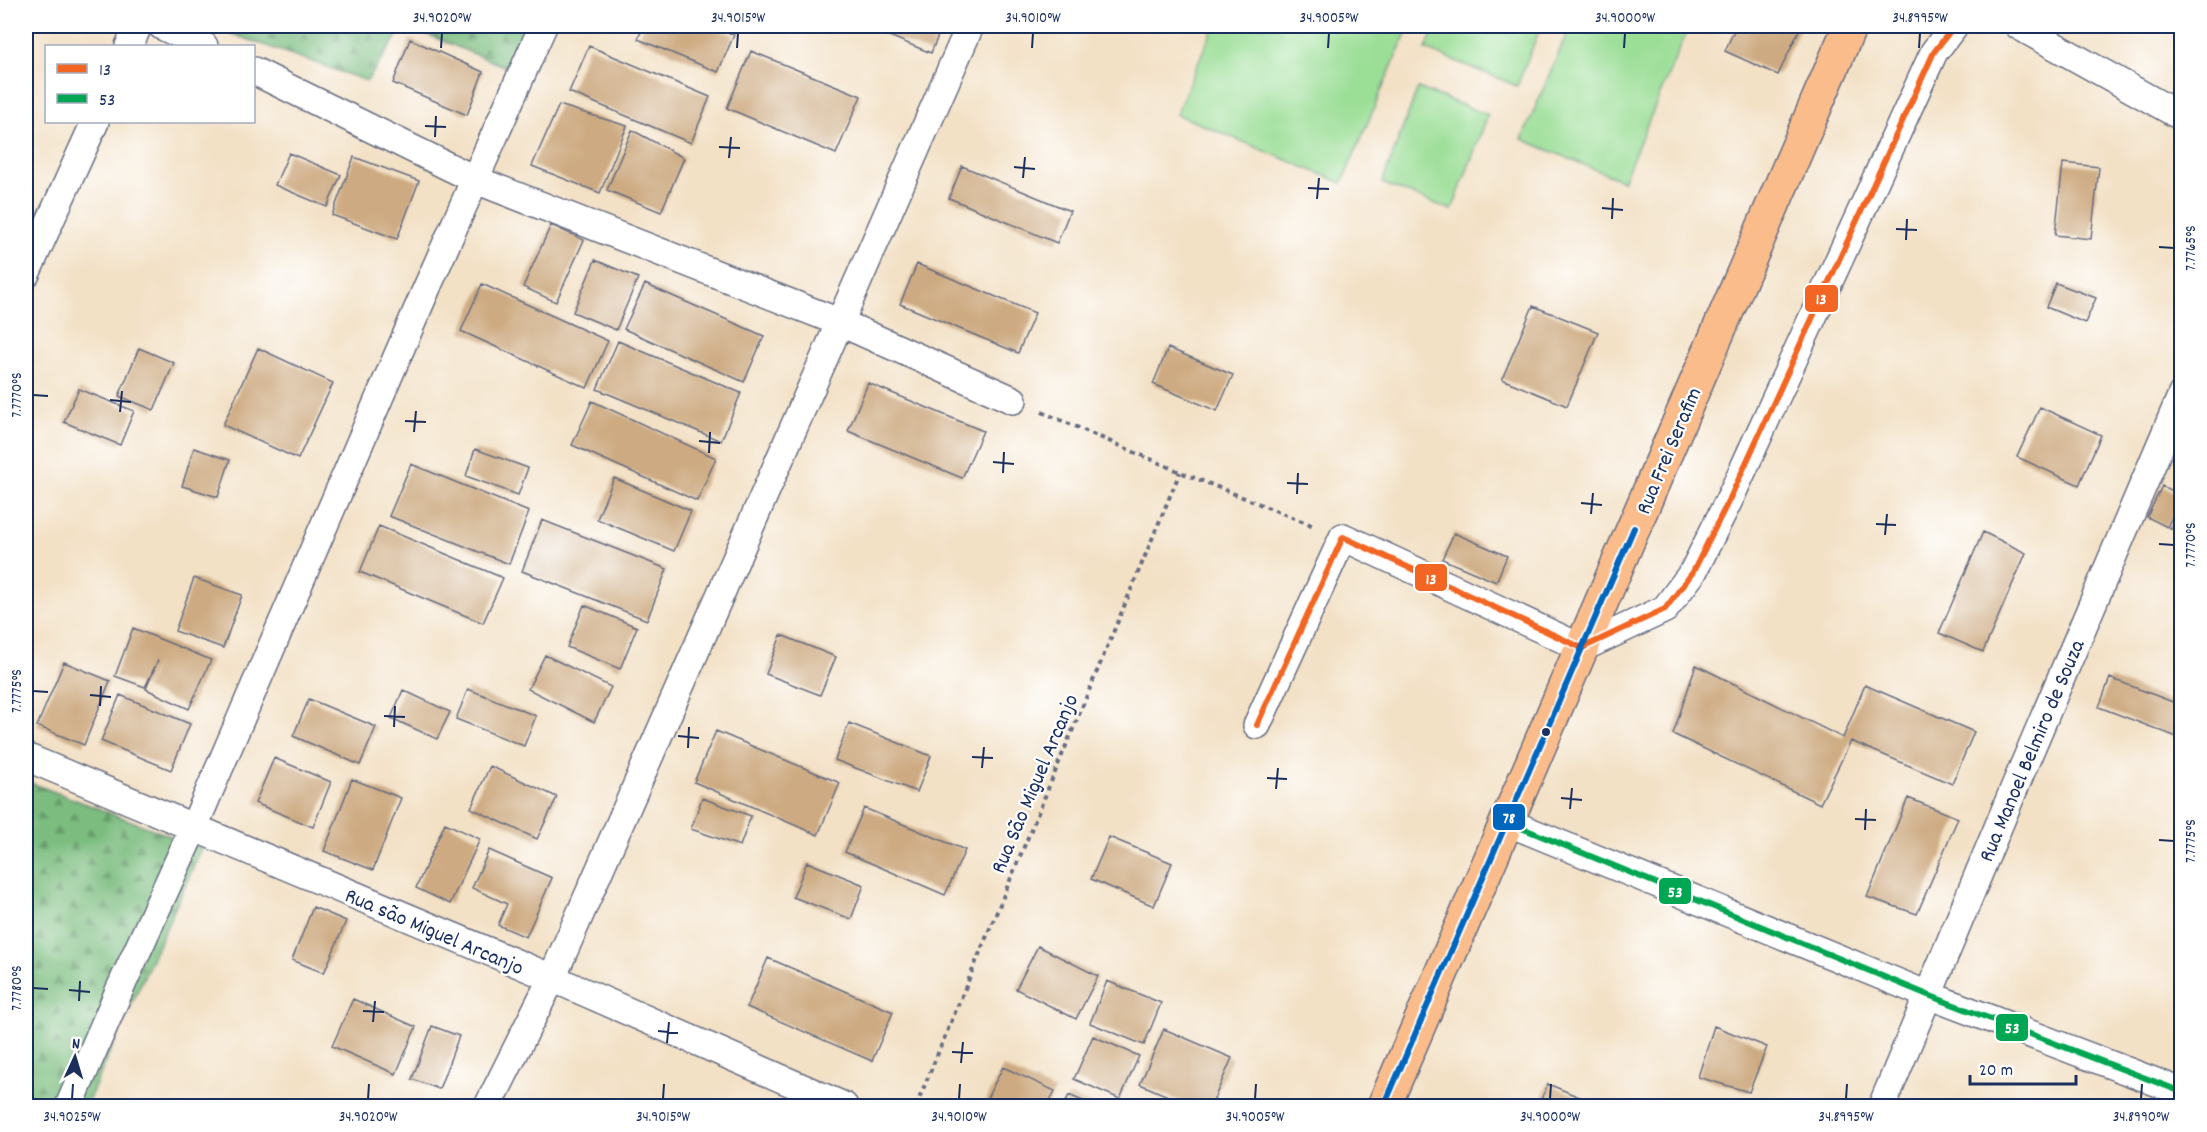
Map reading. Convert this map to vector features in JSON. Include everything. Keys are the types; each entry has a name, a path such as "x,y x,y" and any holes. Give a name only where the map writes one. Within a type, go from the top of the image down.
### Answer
{"main road":[{"name":"Rua Frei Serafim","path":"1384,1107 1850,26"}],"street":[{"path":"129,45 138,26"},
{"path":"162,26 202,45"},
{"path":"69,1107 193,829 425,292 543,26"},
{"path":"488,1107 552,978 970,26"},
{"path":"1257,725 1343,537 1582,648 1665,609 1694,572 1934,52 1954,26"},
{"path":"2019,26 2181,117"},
{"path":"255,71 476,180 839,322 1013,400"},
{"path":"26,274 95,123"},
{"name":"Rua Manoel Belmiro de Souza","path":"1882,1107 2181,394"},
{"name":"Rua são Miguel Arcanjo","path":"26,757 552,978 844,1107"},
{"path":"1508,822 1928,994 2181,1092"}],"path":[{"path":"1013,400 1180,472 1343,537"},
{"name":"Rua São Miguel Arcanjo","path":"916,1107 1180,472"}],"green space":[{"path":"209,26 404,26 367,81"},
{"path":"406,26 551,26 528,76"},
{"path":"1214,26 1409,26 1342,183 1176,114"},
{"path":"1435,26 1541,26 1517,86 1426,49"},
{"path":"1570,26 1674,26 1687,31 1623,181 1522,139"},
{"path":"1418,88 1488,115 1452,210 1382,183"},
{"path":"26,781 202,848 86,1106 26,1106"}],"building":[{"path":"643,26 711,26 734,35 718,72 638,39"},
{"path":"865,26 942,26 931,53"},
{"path":"1736,26 1801,26 1778,75 1725,51"},
{"path":"410,39 483,72 467,115 393,83"},
{"path":"589,46 710,97 691,143 569,92"},
{"path":"751,51 861,96 836,154 727,108"},
{"path":"559,105 627,126 600,193 532,166"},
{"path":"632,130 684,158 661,212 607,190"},
{"path":"289,153 341,175 327,207 275,185"},
{"path":"354,157 419,181 397,239 332,215"},
{"path":"2063,163 2099,167 2091,239 2055,235"},
{"path":"962,166 1070,211 1057,243 949,198"},
{"path":"551,225 584,240 556,302 523,287"},
{"path":"595,260 638,278 616,330 573,312"},
{"path":"917,264 1035,313 1018,353 900,304"},
{"path":"2056,283 2096,298 2085,323 2046,307"},
{"path":"482,284 608,341 587,388 461,331"},
{"path":"645,284 764,336 744,382 624,329"},
{"path":"1533,306 1598,332 1567,406 1502,379"},
{"path":"618,341 741,393 721,441 597,389"},
{"path":"139,348 174,363 154,410 119,396"},
{"path":"258,348 333,383 298,459 223,425"},
{"path":"1168,348 1233,375 1217,411 1153,384"},
{"path":"868,383 983,431 962,478 848,431"},
{"path":"79,389 134,411 120,445 64,422"},
{"path":"592,401 716,458 697,501 572,445"},
{"path":"2040,407 2101,435 2079,485 2017,457"},
{"path":"194,448 230,460 218,497 182,486"},
{"path":"475,449 528,468 518,495 466,476"},
{"path":"411,464 529,512 509,564 389,516"},
{"path":"614,478 691,511 674,551 597,519"},
{"path":"2162,486 2182,496 2167,527 2147,517"},
{"path":"2182,499 2182,533 2170,528"},
{"path":"542,520 667,569 647,620 522,571"},
{"path":"379,526 503,578 483,623 360,572"},
{"path":"1983,532 2026,553 1983,652 1939,633"},
{"path":"1454,533 1507,556 1496,582 1442,559"},
{"path":"194,578 242,595 223,648 175,631"},
{"path":"584,605 637,627 620,669 567,647"},
{"path":"133,628 211,660 189,709 146,689 158,660 145,687 115,676"},
{"path":"781,635 836,657 820,695 766,674"},
{"path":"545,655 611,687 594,722 528,689"},
{"path":"64,662 110,681 84,745 37,726"},
{"path":"1696,665 1843,738 1865,685 1974,732 1952,784 1851,741 1820,804 1673,734"},
{"path":"2110,678 2178,704 2182,693 2182,739 2099,707"},
{"path":"468,689 536,716 524,746 456,719"},
{"path":"403,690 450,712 437,739 391,718"},
{"path":"120,695 190,724 171,770 101,741"},
{"path":"309,699 376,727 360,765 293,736"},
{"path":"849,723 931,756 917,792 835,760"},
{"path":"716,731 840,783 818,835 694,782"},
{"path":"274,758 331,782 313,827 255,803"},
{"path":"490,766 557,797 537,839 471,808"},
{"path":"352,779 401,798 373,870 324,851"},
{"path":"702,798 751,816 740,846 691,829"},
{"path":"1908,798 1958,818 1917,914 1867,897"},
{"path":"864,808 965,850 945,895 845,852"},
{"path":"445,823 480,839 450,904 416,888"},
{"path":"1109,837 1172,863 1154,906 1091,879"},
{"path":"489,850 552,878 526,937 498,925 507,904 472,888"},
{"path":"807,862 864,885 851,919 793,897"},
{"path":"313,907 346,921 324,973 292,960"},
{"path":"1038,946 1098,976 1076,1019 1016,989"},
{"path":"768,958 893,1012 872,1061 747,1007"},
{"path":"1107,981 1161,1003 1144,1045 1090,1023"},
{"path":"353,999 416,1027 396,1074 332,1046"},
{"path":"432,1026 459,1036 439,1089 412,1079"},
{"path":"1714,1026 1767,1047 1749,1092 1698,1077"},
{"path":"1164,1029 1232,1058 1211,1106 1191,1106 1140,1084"},
{"path":"1093,1036 1139,1056 1120,1099 1074,1079"},
{"path":"1003,1067 1055,1091 1047,1106 983,1106"},
{"path":"1548,1084 1601,1106 1538,1106"},
{"path":"1069,1095 1094,1106 1064,1106"}],"transit line":[{"name":"13","path":"1257,725 1343,537 1582,648 1665,609 1693,572 1731,496 1934,52 1954,26"},
{"name":"78","path":"1384,1106 1634,528"},
{"name":"53","path":"1507,822 1928,995 2182,1092"}]}
